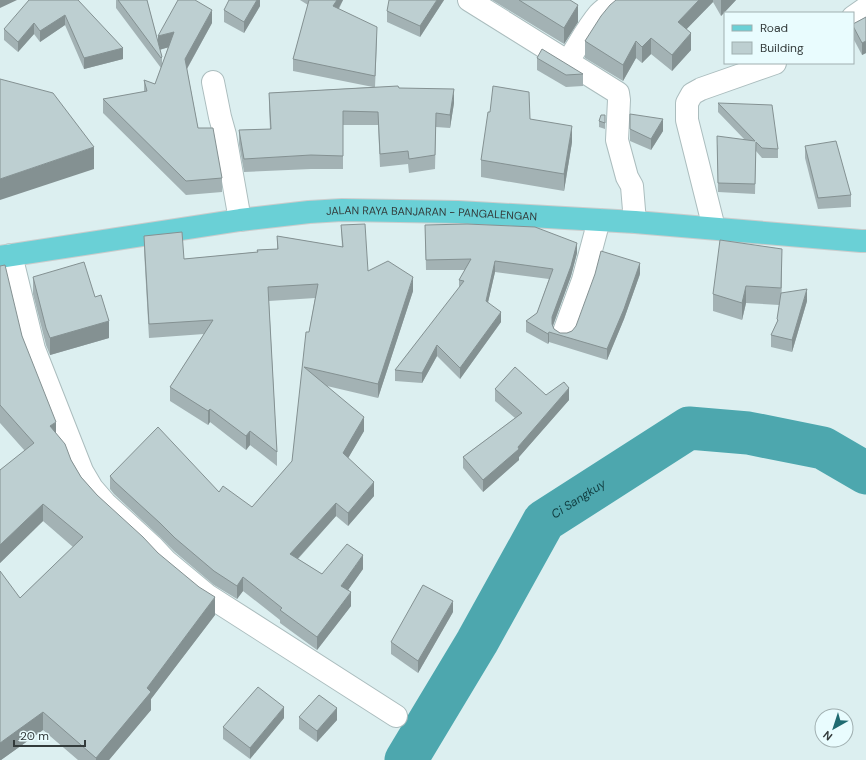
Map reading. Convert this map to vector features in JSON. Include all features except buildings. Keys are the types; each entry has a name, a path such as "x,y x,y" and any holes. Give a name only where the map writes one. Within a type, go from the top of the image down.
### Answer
{"main road":[{"name":"JALAN RAYA BANJARAN - PANGALENGAN","path":"6,256 240,220 309,212 342,210 458,212 635,222 866,241"}],"street":[{"path":"469,0 618,93 617,140 627,177 632,186 635,222"},
{"path":"568,61 600,14 620,0"},
{"path":"854,16 866,8"},
{"path":"712,228 687,120 687,103 692,94 701,89 772,64"},
{"path":"213,82 220,117 226,135 240,220"},
{"path":"564,332 583,280 599,220"},
{"path":"6,256 34,349 82,471 92,488 105,503 152,546 166,561 207,595 396,716"}],"waterway":[{"name":"Ci Sangkuy","path":"406,760 477,642 544,521 689,428 748,433 823,448 866,473"}]}
